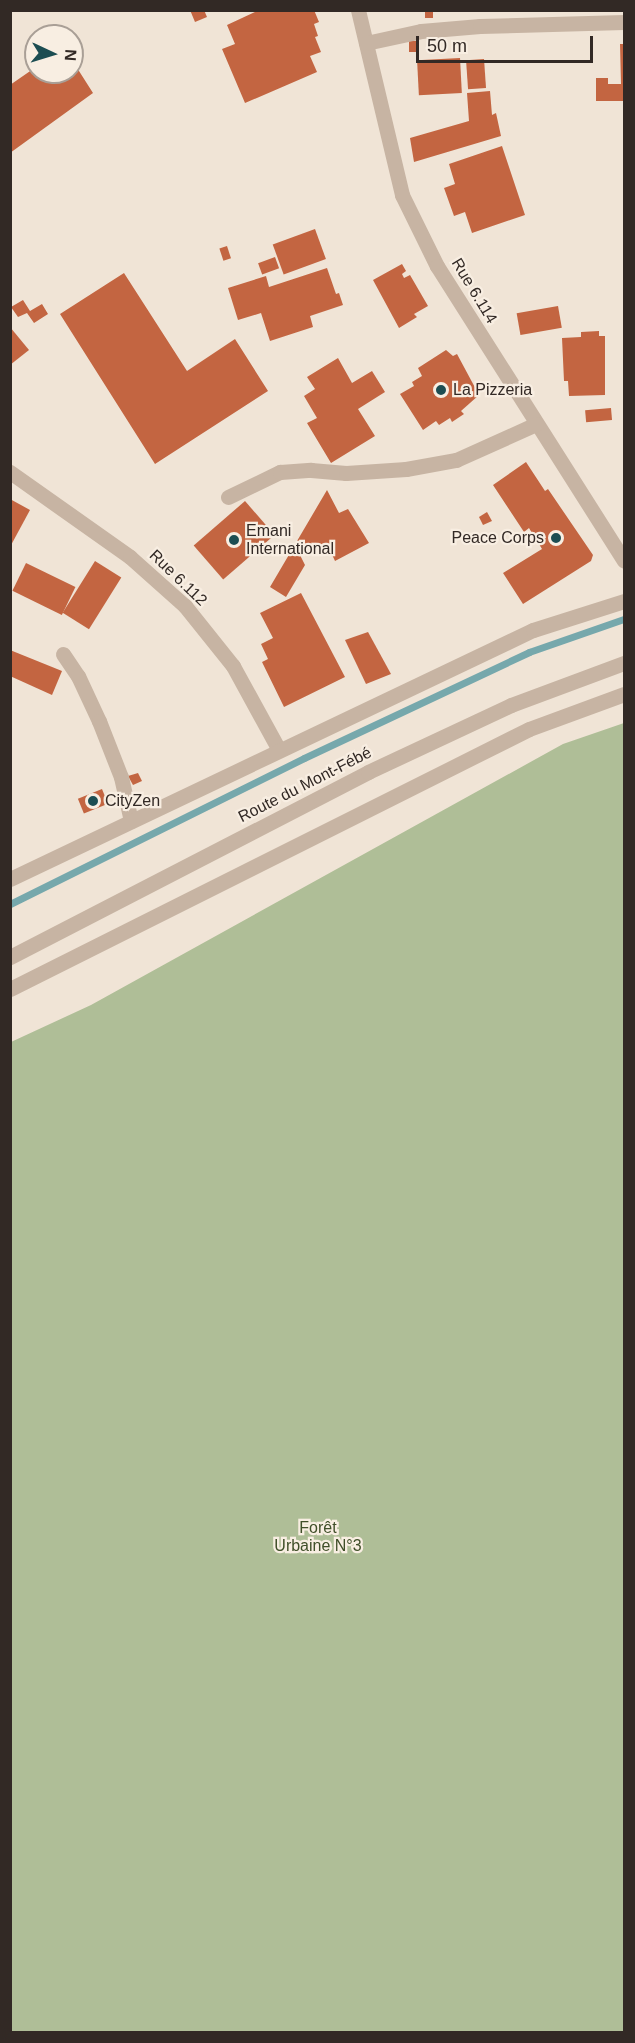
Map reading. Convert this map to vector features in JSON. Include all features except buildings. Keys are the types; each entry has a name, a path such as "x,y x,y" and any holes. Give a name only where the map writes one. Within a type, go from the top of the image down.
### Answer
{"street":[{"name":"Rue 6.114","path":"358,10 402,195 437,266 624,561"},
{"path":"366,43 421,31 480,26 624,22"},
{"path":"228,497 280,472 311,470 346,473 396,470 456,460 536,424"},
{"name":"Rue 6.112","path":"10,472 130,557 185,606 233,666 279,750"},
{"path":"10,879 533,630 624,601"},
{"path":"63,654 78,676 99,721 121,777 131,821"},
{"name":"Route du Mont-Fébé","path":"10,957 368,772 512,705 624,663"},
{"path":"10,988 529,729 624,694"}],"green space":[{"name":"Forêt Urbaine N°3","path":"624,723 624,2032 11,2032 11,1042 91,1005 563,744"}],"waterway":[{"path":"10,904 304,758 529,652 624,619"}],"place":[{"name":"La Pizzeria","path":"441,390"},
{"name":"Peace Corps","path":"556,538"},
{"name":"Emani International","path":"234,540"},
{"name":"CityZen","path":"93,801"}]}
